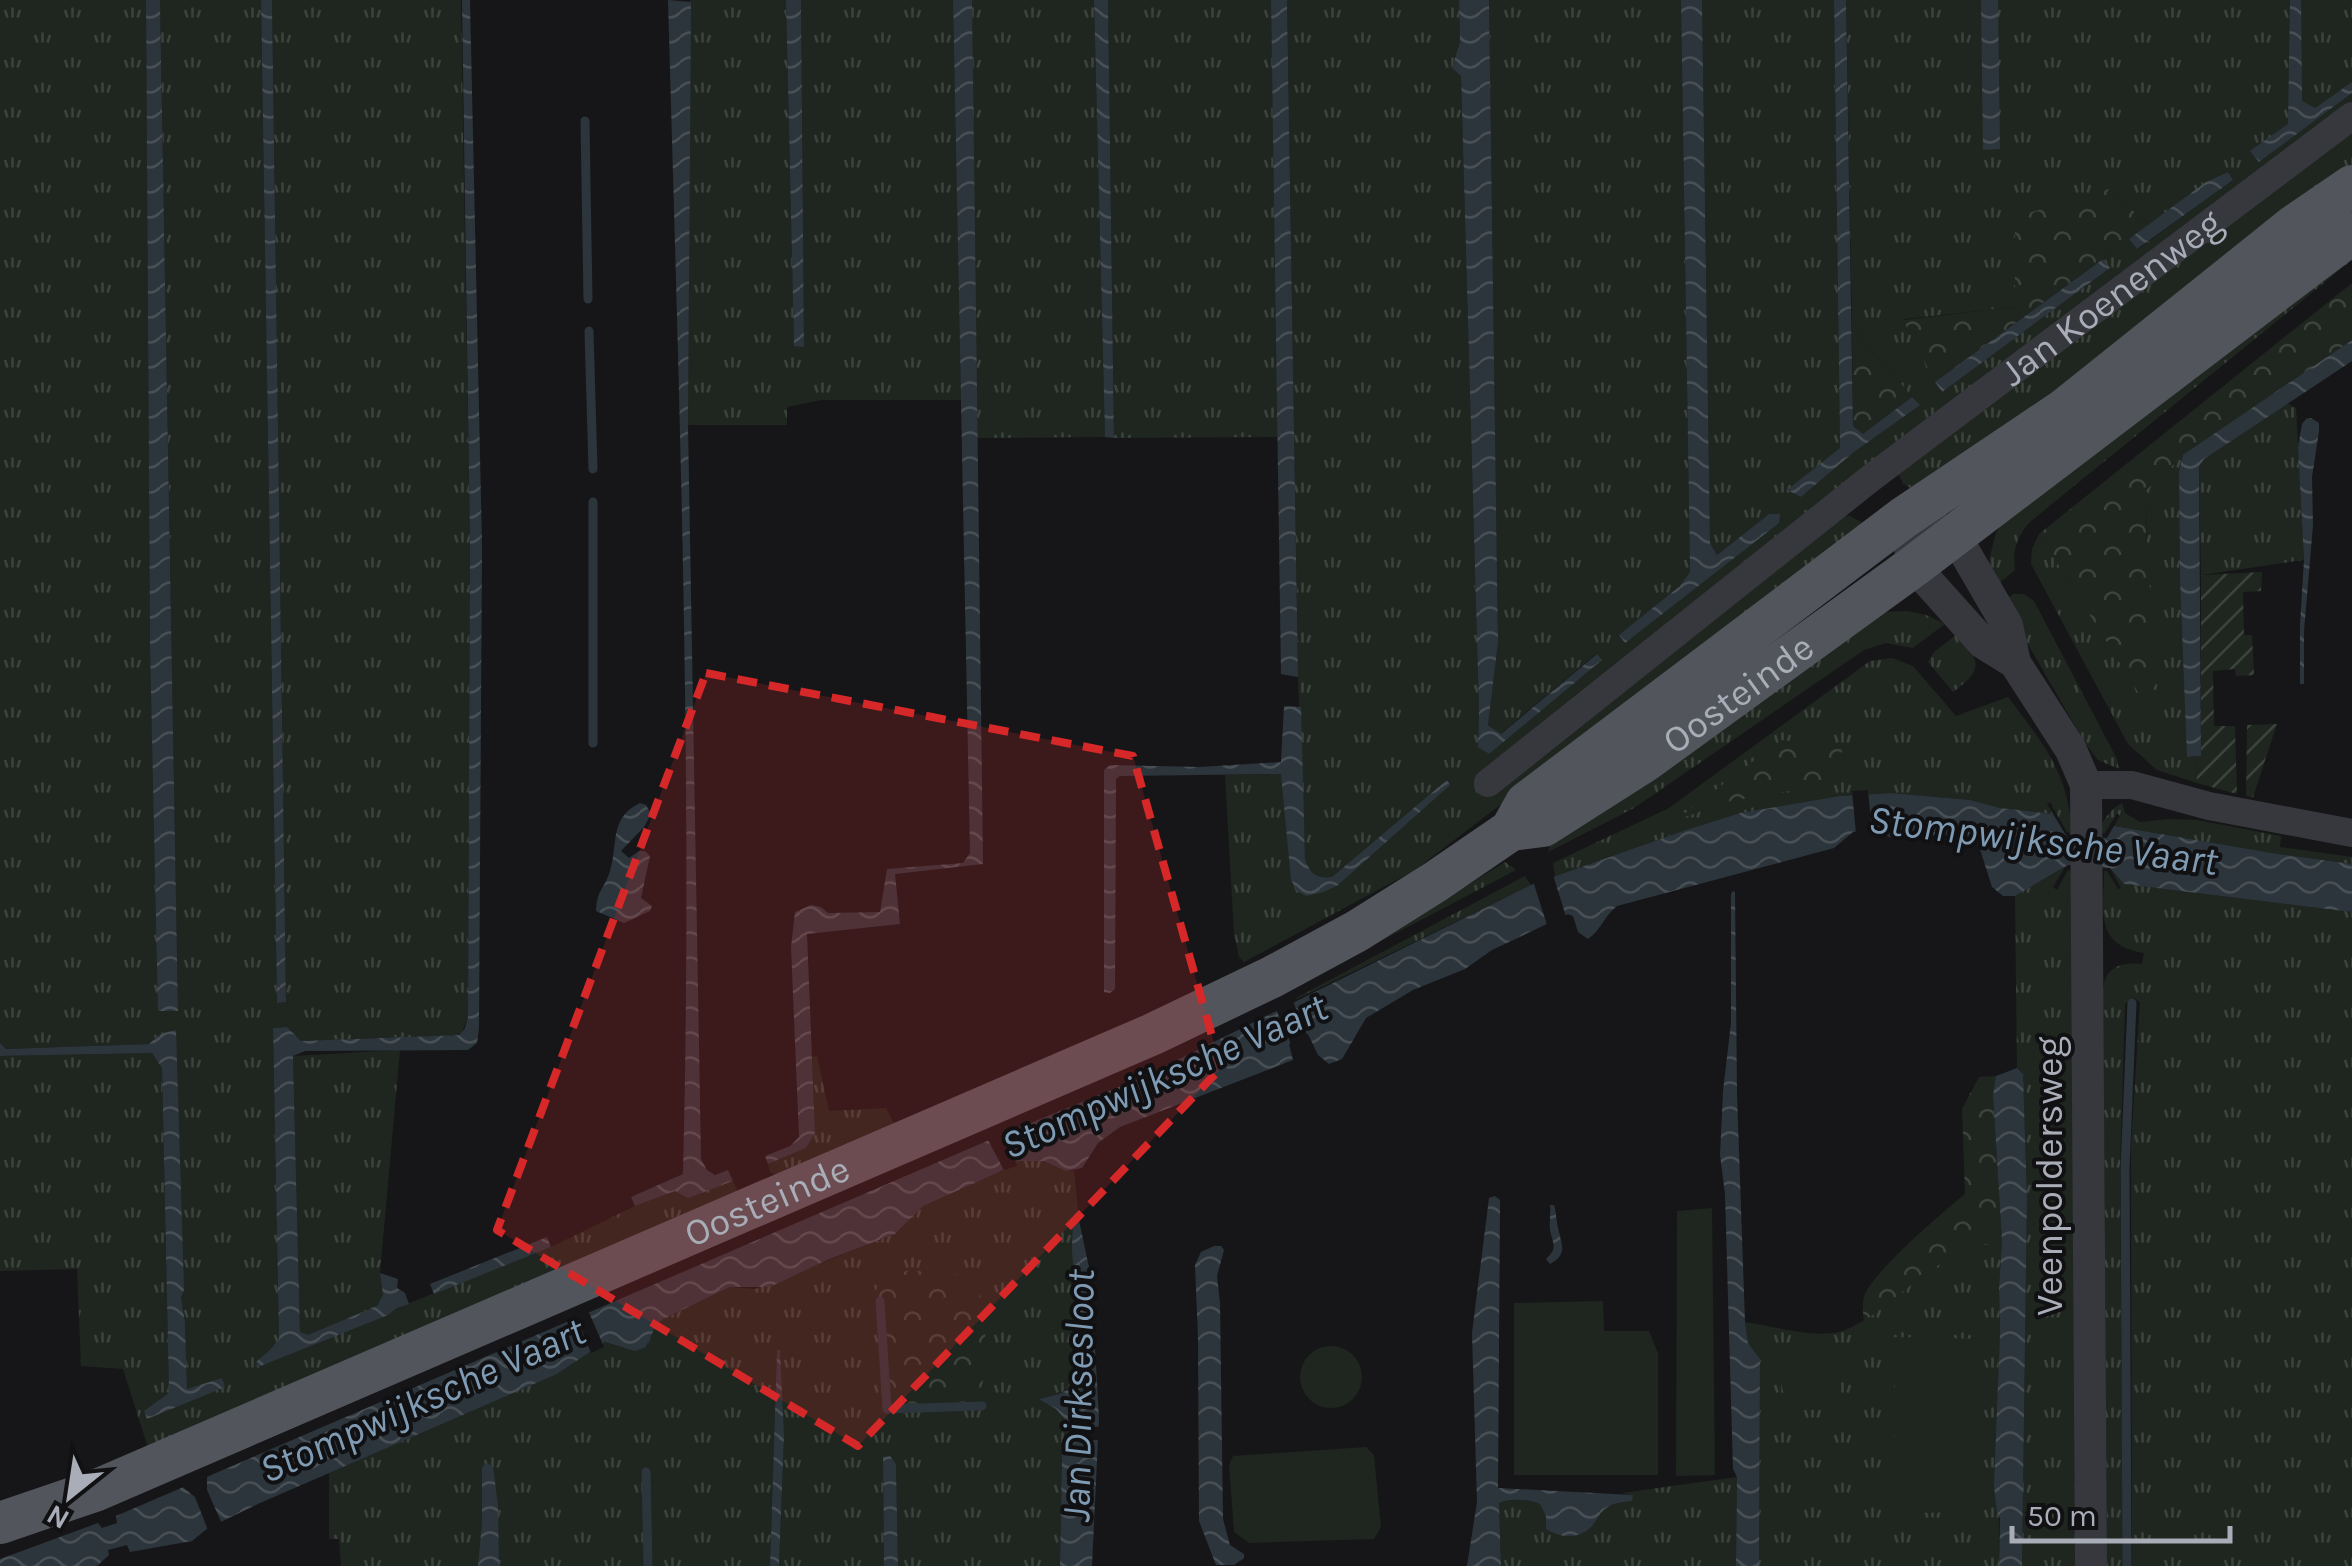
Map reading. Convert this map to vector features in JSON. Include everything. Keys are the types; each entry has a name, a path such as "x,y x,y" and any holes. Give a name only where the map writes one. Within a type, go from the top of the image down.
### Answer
{"main road":[{"name":"Jan Koenenweg","path":"1903,518 2064,409 2295,225 2352,186"},
{"path":"1954,534 2352,233"},
{"name":"Oosteinde","path":"0,1524 97,1490 1153,1034 1272,977 1357,931 1511,830 1526,803 1903,518"},
{"name":"Oosteinde","path":"1511,830 1543,826 1646,761 1954,534"}],"street":[{"name":"Jan Koenenweg","path":"1871,478 2352,116"},
{"path":"1488,783 1871,478 1903,518 1914,566 1982,643 2016,663"},
{"path":"1903,518 1954,534 2008,624 2016,663 2071,750 2086,785 2132,785 2210,806 2352,833"},
{"name":"Veenpoldersweg","path":"2086,785 2091,1566"}],"highlighted area":[{"path":"706,673 1133,756 1221,1068 858,1446 497,1230"}],"green space":[{"path":"0,0 146,0 150,647 159,1011 178,1010 160,0 261,0 277,1003 286,1002 272,0 461,0 470,544 468,1017 461,1035 301,1041 287,1027 273,1028 279,1339 269,1351 388,1315 675,1191 689,1197 733,1181 737,1189 733,1199 149,1451 123,1369 81,1366 77,1269 0,1271 0,1056 152,1053 162,1068 169,1394 145,1411 224,1387 221,1378 187,1390 181,1298 184,1290 160,1034 149,1044 6,1049 0,1043"},
{"path":"690,0 786,0 794,346 804,346 801,0 953,0 961,400 821,400 787,407 787,425 688,425"},
{"path":"972,0 1094,0 1105,437 976,438"},
{"path":"1108,0 1271,0 1278,437 1114,438"},
{"path":"1287,0 1459,0 1460,42 1452,68 1461,76 1478,747 1489,754 1602,660 1596,654 1500,734 1488,724 1498,643 1489,0 1681,0 1690,572 1680,586 1620,635 1625,642 1779,522 1779,514 1769,514 1717,555 1710,543 1702,0 1834,0 1840,448 1788,490 1801,497 1919,405 1852,327 1846,0 2352,0 2352,82 2315,108 2259,162 2352,93 2352,105 1831,517 1850,516 1867,525 1415,870 1244,962 1239,957 1234,933 1225,775 1282,774 1291,880 1324,892 1448,781 1332,877 1315,874 1305,859 1298,677","holes":["2228,172 2233,180 2138,249 2129,239 2103,259 2109,269 1941,392 1904,319 2015,307 2109,189 2149,225 2206,182"]},
{"path":"2352,125 2352,173 1921,495 1904,484 1897,472"},
{"path":"2109,189 2149,225 1935,382 1903,320 2015,307 2015,217"},
{"path":"2352,249 2352,260 2031,521 2017,543 2015,570 1995,587 1989,560 1996,533 2016,498"},
{"path":"2352,283 2352,340 2184,455 2146,490 2157,686 2155,702 2148,708 2039,534"},
{"path":"1852,327 1912,397 1863,435 1853,426"},
{"path":"2287,403 2296,408 2304,560 2201,575 2199,467 2204,459"},
{"path":"2183,455 2179,471 2180,579 2188,757 2196,757 2197,783 2157,770 2128,744 2031,564 2039,534 2148,707 2146,490"},
{"path":"2262,572 2261,591 2243,592 2244,635 2252,635 2254,675 2236,676 2235,669 2213,671 2214,726 2235,726 2237,794 2197,783 2196,757 2201,756 2201,575"},
{"path":"2013,594 2024,594 2034,601 2119,769 2098,760 2085,743 2003,601"},
{"path":"1908,611 1945,624 1913,648 1886,643 1864,650 1634,808 1548,852 1552,838 1882,612"},
{"path":"1957,634 1976,665 1970,677 1953,692 1928,662 1934,652"},
{"path":"1892,658 1913,666 1956,716 2008,697 2052,759 2065,792 2072,833 2067,832 2050,802 2047,804 2053,814 1970,800 1891,793 1840,796 1740,813 1555,877 1553,863 1669,808 1870,661"},
{"path":"2277,724 2253,797 2246,796 2247,725"},
{"path":"1781,740 1842,746 1841,782 1731,801 1676,820"},
{"path":"2122,803 2125,813 2140,822 2197,820 2281,836 2280,847 2352,857 2352,864 2114,826 2120,816 2117,813 2104,834 2100,830 2103,822"},
{"path":"1505,862 1516,870 1299,984 1434,906"},
{"path":"2065,867 2053,887 2057,890 2068,870 2072,871 2075,1566 2022,1566 2027,1198 2023,1074 2017,1068 2015,896"},
{"path":"2110,868 2124,884 2352,912 2352,1566 2132,1566 2131,1145 2140,1002 2133,998 2125,1004 2120,1168 2123,1566 2107,1566 2103,989 2111,970 2142,964 2144,953 2117,943 2105,924 2104,871 2121,888"},
{"path":"1525,876 1531,885 1296,998"},
{"path":"400,1050 380,1273 383,1295 377,1306 308,1336 300,1332 293,1056"},
{"path":"817,1056 829,1111 886,1108 895,1126 775,1175 768,1164 806,1148 815,1133 812,1057"},
{"path":"1996,1076 1993,1095 2002,1242 1945,1261 1864,1321 1864,1297 1869,1286 1909,1243 1965,1194 1962,1109 1979,1077"},
{"path":"1018,1161 1043,1161 1074,1171 1079,1220 1074,1219 1079,1372 1068,1388 1040,1399 1069,1424 1070,1442 1062,1455 1060,1566 898,1566 896,1464 883,1458 884,1566 779,1566 784,1436 777,1350 770,1566 341,1566 339,1539 329,1539 329,1473 557,1374 605,1342 624,1348 646,1347 663,1319 730,1287 755,1289 895,1234 923,1206"},
{"path":"1712,1208 1715,1475 1676,1476 1677,1211"},
{"path":"2002,1242 1999,1566 1759,1566 1760,1359 1748,1343 1745,1322 1805,1333 1839,1332 1865,1320 1950,1258 1975,1247"},
{"path":"909,1270 957,1275 974,1284 984,1314 981,1402 892,1404 883,1299 873,1298 880,1280"},
{"path":"1603,1301 1604,1331 1649,1331 1658,1353 1658,1475 1514,1475 1514,1303"},
{"path":"1895,1337 1984,1339 1982,1512 1894,1513"},
{"path":"1331,1346 1353,1355 1362,1377 1353,1399 1331,1408 1309,1399 1300,1377 1309,1355"},
{"path":"1811,1350 1832,1359 1841,1380 1832,1401 1811,1410 1790,1401 1781,1380 1790,1359"},
{"path":"1366,1447 1374,1455 1381,1527 1374,1539 1249,1543 1234,1532 1229,1465 1233,1456"},
{"path":"1737,1477 1736,1566 1501,1566 1499,1503 1531,1501 1541,1504 1546,1516 1595,1522 1602,1509 1632,1495 1622,1493"}],"water":[{"path":"146,0 160,0 178,1011 158,1011 150,647"},
{"path":"261,0 272,0 286,1002 277,1003"},
{"path":"462,0 470,0 482,545 477,1043 468,1050 305,1051 293,1056 300,1332 308,1335 377,1306 383,1295 380,1273 398,1279 397,1288 405,1293 409,1304 258,1367 256,1362 279,1339 273,1028 287,1027 301,1041 460,1035 468,1017 470,544"},
{"path":"668,0 691,2 688,425 701,1159 715,1175 728,1170 733,1181 688,1198 675,1191 635,1206 631,1197 683,1174 686,734"},
{"path":"786,0 801,0 804,347 794,346"},
{"path":"953,0 972,0 983,864 895,874 900,924 807,934 815,1133 806,1148 768,1164 765,1156 790,1146 799,1137 791,947 795,912 811,905 828,913 880,912 887,869 963,863 970,853"},
{"path":"1094,0 1108,0 1114,438 1105,437"},
{"path":"1271,0 1287,0 1298,677 1281,674"},
{"path":"1459,0 1489,0 1498,643 1488,725 1501,734 1597,654 1602,660 1489,754 1478,747 1461,76 1452,68 1460,42"},
{"path":"1681,0 1702,0 1710,543 1717,555 1769,514 1780,514 1779,523 1625,643 1619,635 1680,586 1690,572"},
{"path":"1834,0 1846,0 1853,426 1863,434 1912,397 1920,405 1854,452 1801,497 1787,490 1840,448"},
{"path":"1981,0 1998,0 2000,149 1983,150"},
{"path":"2290,0 2301,0 2302,101 2315,108 2352,82 2352,93 2259,162 2250,151 2288,124"},
{"path":"2228,172 2233,180 2137,249 2129,239 2206,182"},
{"path":"2103,259 2110,268 1942,392 1935,382"},
{"path":"2352,340 2352,361 2204,459 2199,467 2201,756 2187,757 2180,579 2179,471 2183,455"},
{"path":"2311,418 2319,423 2319,431 2312,477 2304,684 2300,684 2304,560 2298,447 2302,424"},
{"path":"1284,706 1301,707 1305,859 1318,876 1332,877 1447,780 1450,785 1338,885 1306,896 1297,891 1291,880 1281,774 1120,776 1116,779 1115,989 1104,992 1104,770 1110,765 1200,767 1281,762"},
{"name":"Stompwijksche Vaart","path":"1891,793 1970,800 2053,814 2067,837 2107,838 2114,826 2352,864 2352,912 2124,884 2110,868 2068,865 2015,896 2003,896 1992,887 1978,843 1965,834 1892,838 1873,830 1853,832 1834,848 1617,906 1588,939 1578,932 1573,916 1568,914 1492,950 1465,969 1413,990 1366,1018 1342,1059 1329,1064 1318,1055 1308,1034 1289,1044 1293,1060 1120,1127 1098,1143 1082,1168 1066,1171 1043,1161 1018,1161 923,1206 895,1234 770,1287 730,1287 663,1319 646,1347 635,1351 605,1342 557,1374 260,1503 208,1528 192,1541 130,1552 127,1545 108,1550 109,1555 97,1566 0,1566 0,1559 98,1523 102,1528 117,1523 116,1516 1143,1077 1531,885 1740,813 1840,796"},
{"path":"640,803 651,814 621,851 629,858 639,851 650,856 641,898 652,906 650,911 624,923 596,911 612,864 619,825 623,816"},
{"path":"1733,891 1745,1322 1748,1343 1760,1359 1759,1566 1736,1566 1737,1477 1733,1469 1725,1194 1720,1155 1731,1023"},
{"path":"176,1030 184,1290 181,1298 187,1389 222,1378 225,1387 147,1419 144,1411 169,1393 162,1068 152,1053 0,1056 0,1043 6,1049 149,1044 160,1034"},
{"path":"2017,1068 2023,1074 2027,1198 2022,1566 1999,1566 2000,1518 1994,1486 2002,1242 1993,1095 1996,1076"},
{"path":"1495,1196 1500,1200 1498,1488 1633,1495 1632,1501 1605,1509 1587,1531 1570,1536 1546,1529 1546,1516 1540,1504 1520,1500 1499,1503 1501,1566 1467,1566 1477,1502 1472,1333 1489,1198"},
{"path":"1550,1205 1555,1207 1562,1251 1550,1264 1546,1259 1554,1246"},
{"name":"Jan Dirksesloot","path":"1073,1219 1079,1220 1091,1277 1099,1418 1092,1566 1060,1566 1062,1455 1070,1442 1069,1424 1056,1409 1039,1399 1067,1390 1078,1373 1080,1340"},
{"path":"547,1237 551,1247 434,1294 430,1284"},
{"path":"1214,1246 1224,1250 1217,1276 1223,1519 1230,1545 1244,1554 1234,1565 1216,1565 1199,1521 1195,1265 1201,1252"},
{"path":"777,1350 784,1436 779,1566 770,1566"},
{"path":"890,1456 896,1464 898,1566 884,1566 883,1457"},
{"path":"485,1463 493,1466 499,1566 478,1566"}],"pier":[{"path":"1868,790 1872,833 1856,834 1852,791"},
{"path":"1553,875 1567,920 1548,928 1533,881"},
{"path":"1292,999 1308,1037 1291,1044 1275,1007"},
{"path":"1005,1128 1017,1166 1004,1170 986,1136"},
{"path":"587,1308 604,1347 591,1353 575,1314"},
{"path":"1069,1426 1102,1427 1101,1440 1069,1440"},
{"path":"207,1472 207,1490 222,1524 208,1530 195,1497 179,1484"}],"waterway":[{"path":"585,121 588,299"},
{"path":"589,331 593,469"},
{"path":"593,502 593,743"},
{"path":"2127,1566 2125,1169 2132,1003"},
{"path":"880,1301 887,1409 982,1406"},
{"path":"646,1472 648,1566"}]}
